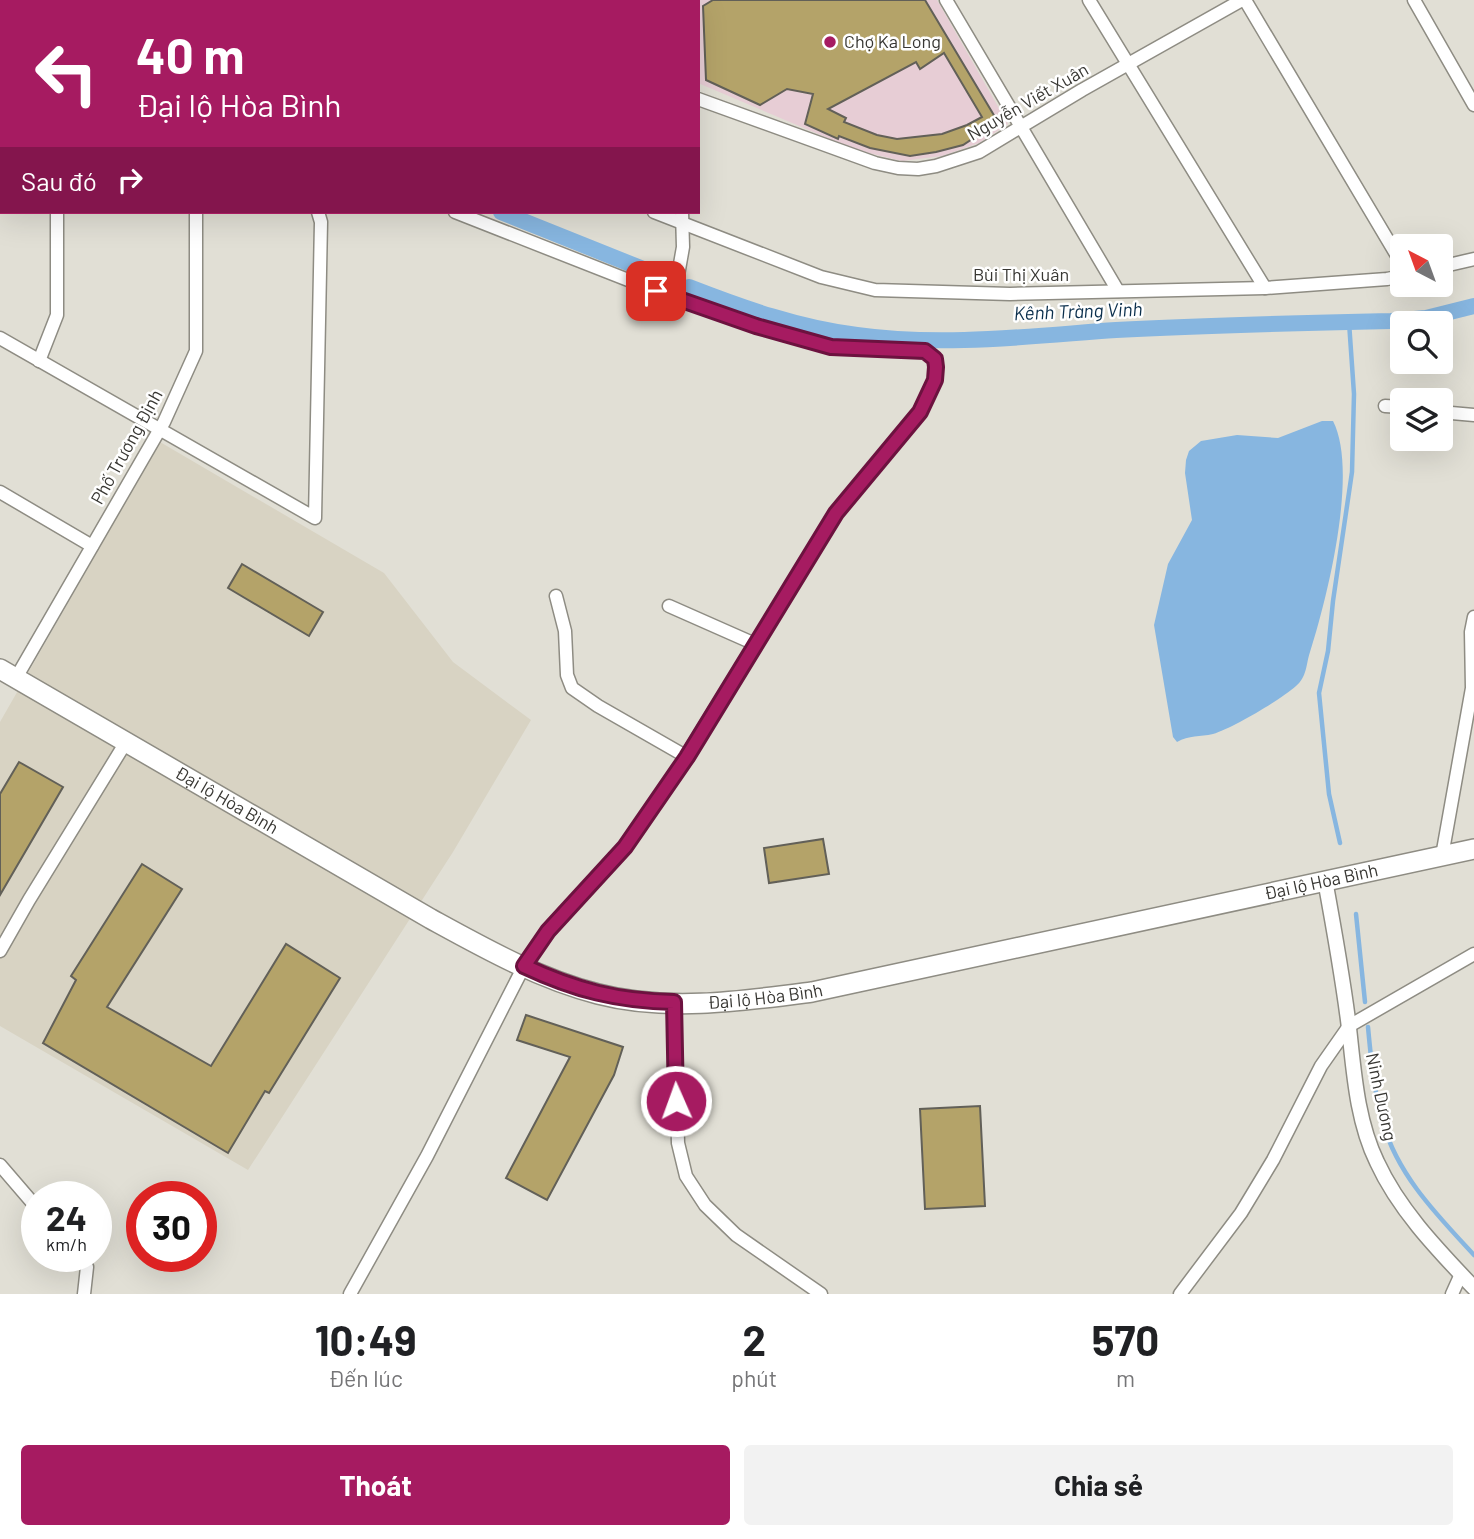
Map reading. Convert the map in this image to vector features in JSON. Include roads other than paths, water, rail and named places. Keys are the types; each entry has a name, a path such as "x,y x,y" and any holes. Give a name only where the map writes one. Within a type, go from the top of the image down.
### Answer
{"highway":[{"name":"Đại lộ Hòa Bình","path":"8,674 431,919 551,979 601,995 627,1000 744,1001 812,992 1474,849"}],"street":[{"path":"946,0 1118,291"},
{"path":"1089,0 1265,288"},
{"path":"1243,0 1390,244"},
{"name":"Nguyễn Viết Xuân","path":"700,101 849,155 898,168 927,167 961,160 979,152 1243,0"},
{"path":"1414,0 1474,106"},
{"path":"39,361 57,315 57,214"},
{"name":"Phố Trương Định","path":"8,674 92,546 159,429 196,351 196,214"},
{"path":"0,338 315,518 321,222 318,214"},
{"path":"350,1294 427,1156 524,966 548,931 625,847 687,757 836,513 920,412 935,380 935,359 931,354 919,350 831,347 756,326 674,298 460,214"},
{"name":"Bùi Thị Xuân","path":"665,214 683,217 821,277 875,290 1010,294 1265,288 1390,278"},
{"path":"674,298 683,247 683,217"},
{"path":"1453,264 1474,259"},
{"path":"1385,405 1390,406"},
{"path":"1453,413 1474,415"},
{"path":"0,492 92,546"},
{"path":"556,596 565,631 567,675 572,688 687,757"},
{"path":"669,607 755,644"},
{"path":"1442,856 1472,688 1474,617"},
{"path":"0,951 126,742"},
{"name":"Ninh Dương","path":"1325,880 1359,1103 1370,1146 1404,1208 1474,1288"},
{"path":"1180,1294 1241,1213 1273,1160 1321,1066 1349,1026 1473,956"},
{"path":"674,1002 678,1143 681,1162 692,1188 705,1205 736,1235 821,1294"},
{"path":"0,1165 21,1189"},
{"path":"84,1294 87,1272"},
{"path":"1452,1294 1461,1274"}],"water":[{"path":"1322,421 1333,421 1340,443 1342,502 1332,569 1304,674 1289,692 1244,720 1213,734 1177,742 1173,737 1154,625 1168,564 1192,520 1185,473 1189,451 1201,441 1237,435 1278,438"}],"waterway":[{"name":"Kênh Tràng Vinh","path":"506,214 663,277"},
{"name":"Kênh Tràng Vinh","path":"689,287 751,310 814,328 857,335 921,340 986,339 1184,327 1391,321 1426,318 1474,306"},
{"path":"1340,843 1329,794 1319,693 1328,651 1352,472 1354,394 1349,322"},
{"path":"1356,914 1365,1002"},
{"path":"1368,1027 1377,1099 1383,1123 1398,1160 1421,1194 1474,1255"}],"place":[{"name":"Chợ Ka Long","path":"830,42"}]}
